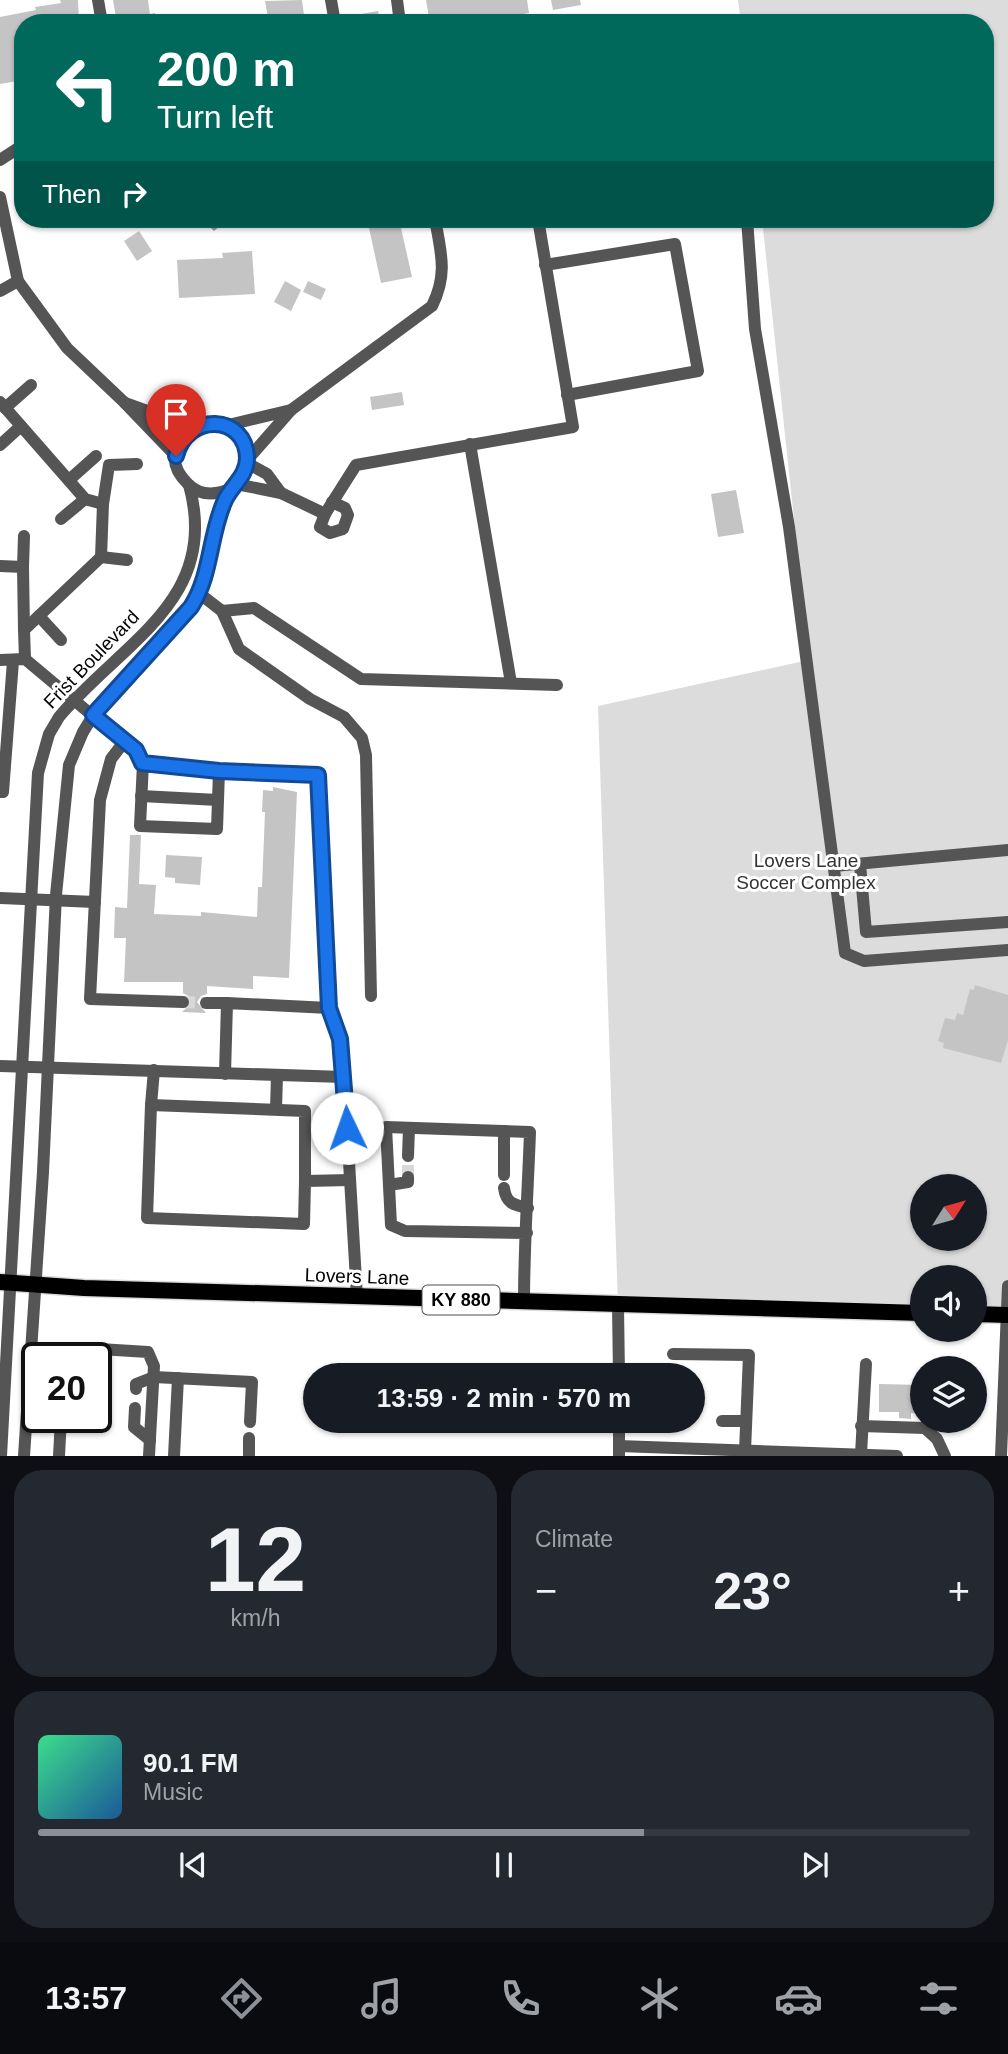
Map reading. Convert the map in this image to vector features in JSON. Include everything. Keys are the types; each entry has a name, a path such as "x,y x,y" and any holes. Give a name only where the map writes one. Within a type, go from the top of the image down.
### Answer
{"main road":[{"name":"Lovers Lane","path":"4,1282 618,1306 910,1313"},
{"path":"987,1314 1007,1315"}],"street":[{"path":"0,197 18,281 0,291"},
{"path":"125,403 169,419 224,426 291,410 432,306 442,285 442,255 437,228"},
{"path":"332,502 345,508 348,515 343,529 330,533 320,527 325,514 332,502 356,465 573,426 539,228"},
{"path":"748,228 755,329 789,527 845,953 864,961 1008,950"},
{"path":"545,265 675,244 698,371 567,395"},
{"name":"Frist Boulevard","path":"1,1455 4,1282 38,773 49,734 73,700 160,616 184,583 195,543 194,504 189,485 177,467 176,456 67,348 18,281"},
{"path":"31,385 3,405 85,499 103,504"},
{"name":"Frist Boulevard","path":"34,1342 55,901 69,765 73,750 93,715 200,594 224,502 247,461 291,410"},
{"path":"176,456 185,436 203,424"},
{"path":"0,445 21,426"},
{"path":"224,426 241,439 247,461 267,474 281,493"},
{"path":"470,444 511,683"},
{"path":"69,480 96,456"},
{"path":"24,630 101,557 103,504 109,465 137,464"},
{"path":"189,485 196,491 215,494 234,486 281,493 325,514"},
{"path":"61,519 85,499"},
{"path":"0,792 3,792 13,660 24,630 24,536"},
{"path":"101,557 127,560"},
{"path":"0,566 23,567"},
{"path":"200,594 222,611 239,649 310,699 344,717 362,738 366,755 371,996"},
{"path":"222,611 254,608 361,679 557,685"},
{"path":"38,616 61,640"},
{"path":"13,660 73,700 136,750 142,763 140,826 217,830 219,771"},
{"path":"124,741 111,759 100,800 90,999 183,1002"},
{"path":"142,763 219,771 318,775 329,1008 340,1039 344,1077 357,1297"},
{"path":"141,796 218,800"},
{"path":"834,866 1008,850"},
{"path":"860,864 866,932 1008,922"},
{"path":"0,898 95,902"},
{"path":"206,1003 329,1008"},
{"path":"225,1073 227,1003"},
{"path":"0,1066 344,1077"},
{"path":"151,1105 305,1111 304,1224 146,1218 151,1105 154,1070"},
{"path":"276,1109 277,1075"},
{"path":"524,1302 527,1233 528,1209 530,1132 386,1127 391,1225 405,1231 527,1233"},
{"path":"408,1156 409,1128"},
{"path":"504,1131 504,1174"},
{"path":"389,1185 408,1182 408,1177"},
{"path":"305,1181 350,1180"},
{"path":"504,1188 510,1203 528,1209"},
{"path":"1001,1455 1008,1286"},
{"path":"618,1306 619,1363"},
{"path":"112,1350 148,1352 154,1366 149,1455"},
{"path":"674,1354 749,1355 745,1451"},
{"path":"861,1454 866,1364"},
{"path":"136,1389 136,1384 153,1377 252,1382 250,1422"},
{"path":"174,1455 178,1378"},
{"path":"135,1408 134,1427 150,1440"},
{"path":"722,1421 746,1421"},
{"path":"861,1426 925,1428 937,1440 944,1455"},
{"name":"Frist Boulevard","path":"24,1455 28,1433"},
{"path":"59,1455 60,1433"},
{"path":"619,1433 619,1451 897,1455"},
{"path":"249,1438 249,1455"}],"green space":[{"name":"Lovers Lane Soccer Complex","path":"738,0 1008,0 1008,1315 987,1314 987,1265 910,1265 910,1313 618,1306 598,706 809,660 763,228 994,228 994,14 740,14"}],"building":[{"path":"60,0 78,0 79,14 15,14 36,10 35,7 61,3"},
{"path":"113,0 148,0 150,14 115,14"},
{"path":"302,0 304,14 267,14 265,1"},
{"path":"426,0 527,0 529,13 523,14 428,14"},
{"path":"551,0 580,0 581,5 553,10"},
{"path":"14,14 14,82 0,84 0,17"},
{"path":"369,228 401,228 412,277 381,283"},
{"path":"139,231 152,251 137,261 124,241"},
{"path":"252,251 255,294 179,298 177,260 223,258 222,253"},
{"path":"285,281 301,290 291,311 274,302"},
{"path":"308,281 326,289 321,300 303,292"},
{"path":"402,392 404,405 372,410 370,397"},
{"path":"736,490 744,533 718,537 711,494"},
{"path":"273,787 297,792 289,978 253,976 253,989 207,986 207,994 201,996 197,1002 206,1013 182,1012 192,1003 190,997 183,993 183,982 124,982 126,938 114,938 115,907 127,908 130,835 141,835 139,884 156,885 154,914 201,916 201,912 257,917 258,887 262,887 265,812 262,812 263,790 273,791"},
{"path":"166,855 202,857 200,885 175,883 175,878 165,877"},
{"path":"975,985 1008,995 1008,1040 1001,1063 943,1048 944,1043 938,1041 945,1018 955,1020 957,1013 963,1015 970,989 974,990"},
{"path":"879,1384 910,1385 910,1419 899,1418 899,1412 879,1412"}],"tunnel":[{"path":"183,1002 206,1003"},
{"path":"408,1156 408,1177"}],"route":[{"path":"176,456 179,445 193,429 214,423 234,431 246,449 247,460 245,471 224,502 210,564 200,594 93,715 136,750 142,763 219,771 318,775 329,1008 340,1039 347,1128"}]}
